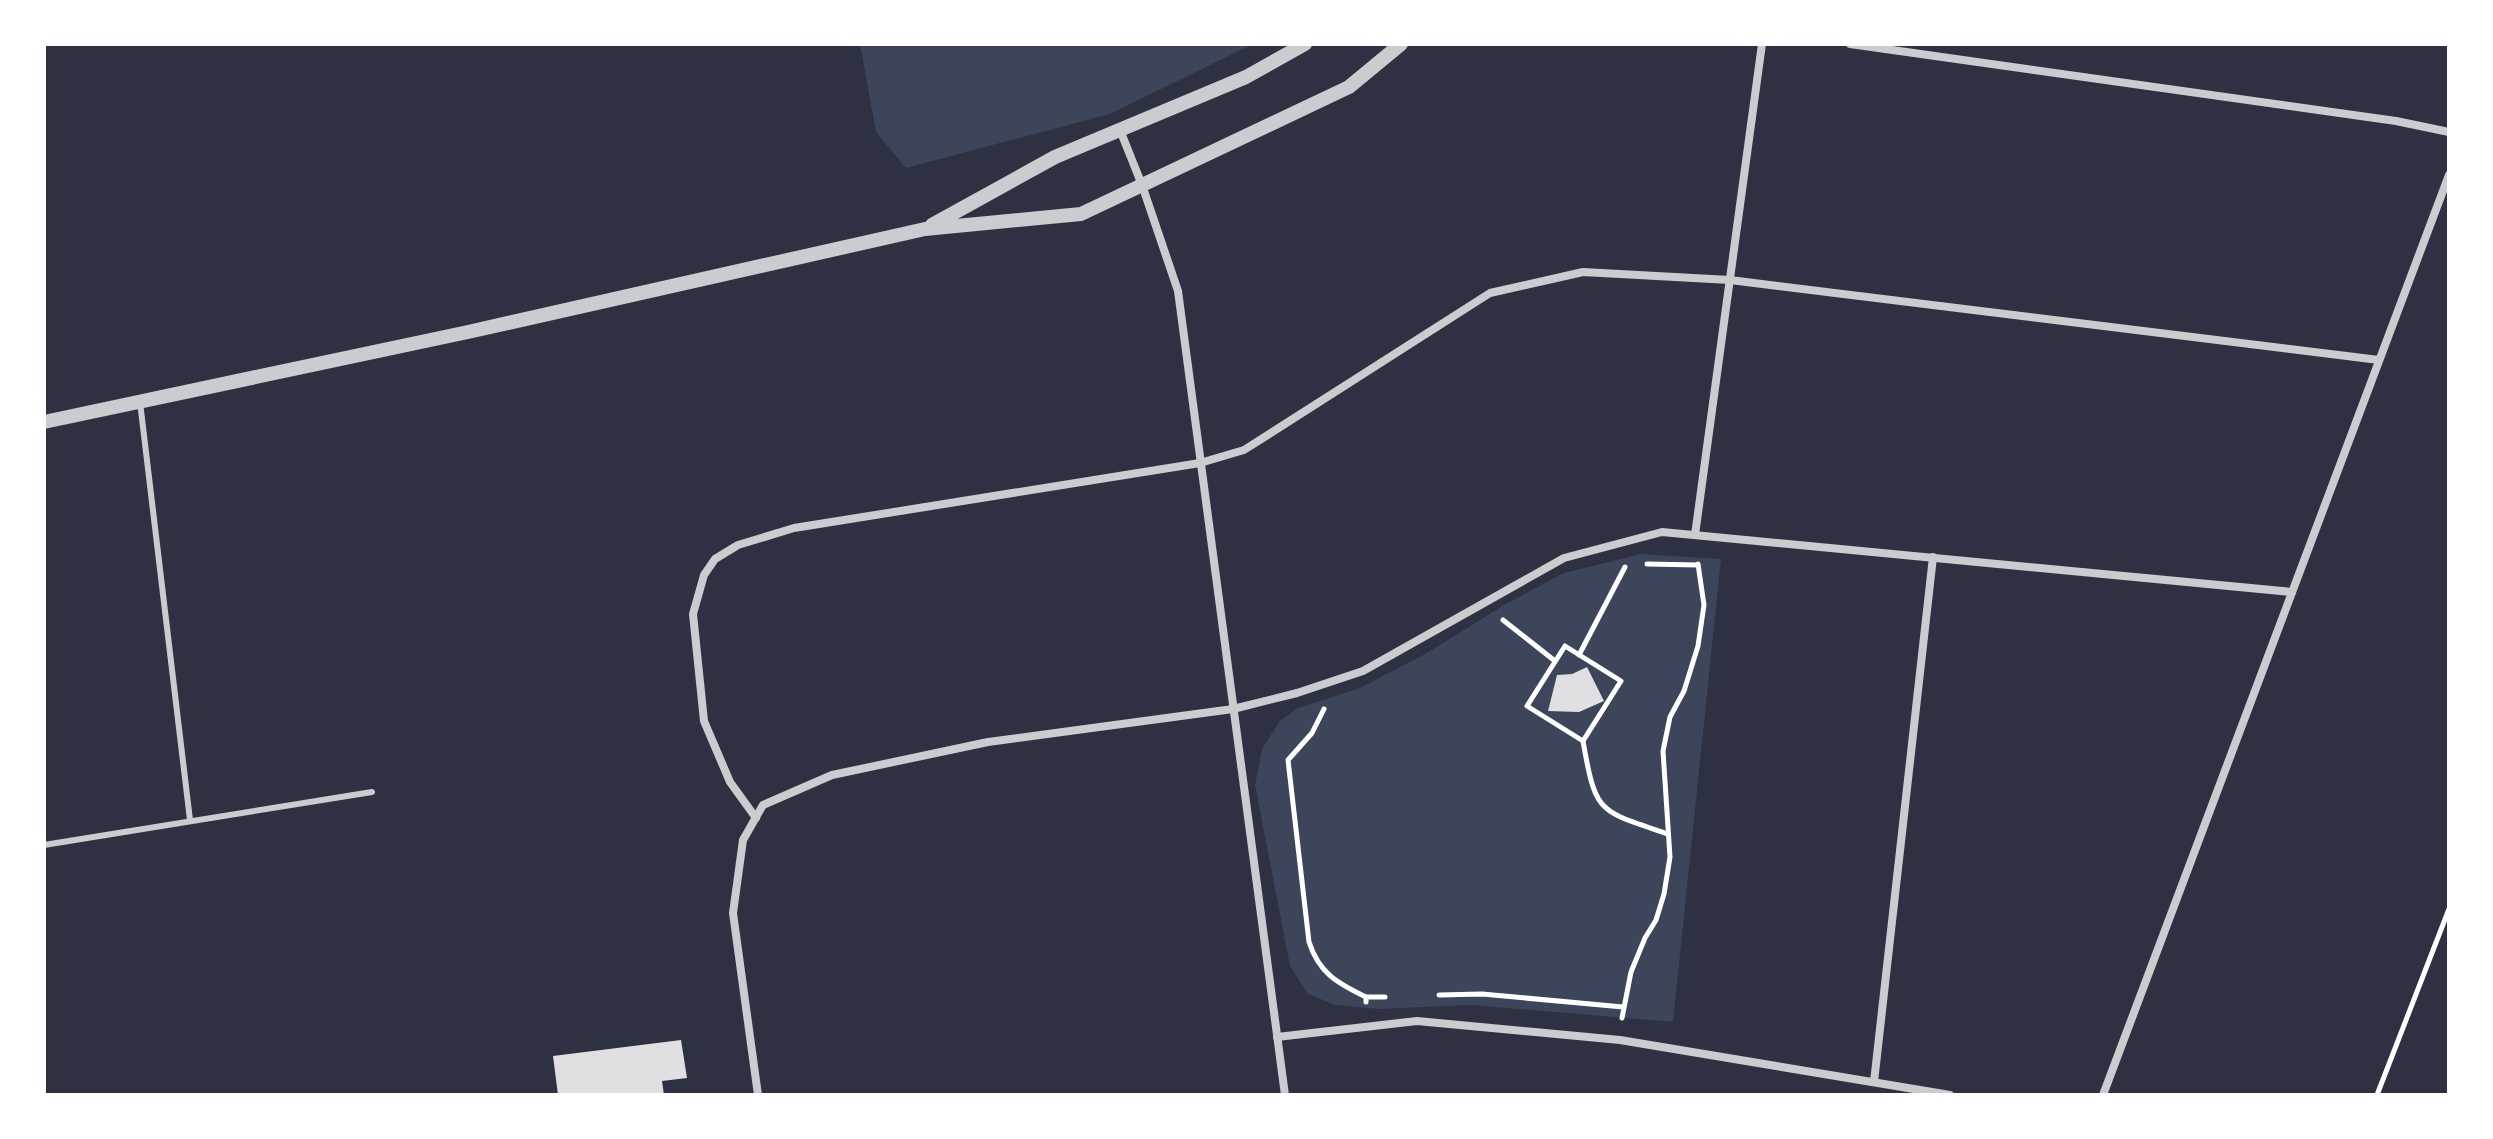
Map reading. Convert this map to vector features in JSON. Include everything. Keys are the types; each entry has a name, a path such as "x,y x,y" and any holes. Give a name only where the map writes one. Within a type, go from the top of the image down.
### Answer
{"street":[{"path":"925,229 1055,157 1246,77 1305,44"},
{"path":"44,422 468,332 925,229 1081,214 1349,87 1401,44"},
{"path":"1695,535 1762,44"},
{"path":"1850,44 2396,121 2449,132"},
{"path":"1120,130 1178,291 1285,1095"},
{"path":"2103,1095 2449,175"},
{"path":"756,818 730,782 704,721 693,614 704,575 715,559 738,545 794,528 1200,463 1244,450 1490,293 1583,272 1730,280 2379,360"},
{"path":"758,1095 733,913 743,840 763,805 832,775 988,742 1233,709 1297,693 1363,671 1564,558 1662,532 2292,592"},
{"path":"1874,1082 1933,557"},
{"path":"1277,1037 1417,1021 1620,1040 1950,1095"}],"lane":[{"path":"140,402 190,820"},
{"path":"44,845 372,792"}],"path":[{"path":"1620,1040 1631,972 1656,920 1670,857 1663,751 1670,717 1684,691 1698,646 1704,605 1695,535"},
{"path":"1614,568 1645,564 1698,565"},
{"path":"1579,655 1626,566"},
{"path":"1510,611 1499,617 1555,661"},
{"path":"1583,741 1527,706 1565,646 1621,681 1583,741 1591,785 1600,805 1614,816 1668,834"},
{"path":"1326,706 1312,733 1288,760 1309,942 1315,960 1337,983 1366,997 1395,996"},
{"path":"2377,1095 2449,909"},
{"path":"1424,995 1482,994 1623,1007"},
{"path":"1366,997 1370,1026"}],"shaded area":[{"path":"860,44 1253,44 1110,114 906,168 876,132"},
{"path":"1641,554 1721,559 1673,1022 1471,1005 1379,1009 1335,1005 1308,994 1290,966 1255,785 1262,749 1280,721 1298,708 1360,688 1427,653 1504,605 1564,573"}],"building":[{"path":"1587,667 1604,701 1579,712 1548,711 1557,675 1572,674"},
{"path":"681,1040 687,1078 662,1081 664,1095 558,1095 553,1056"}]}
